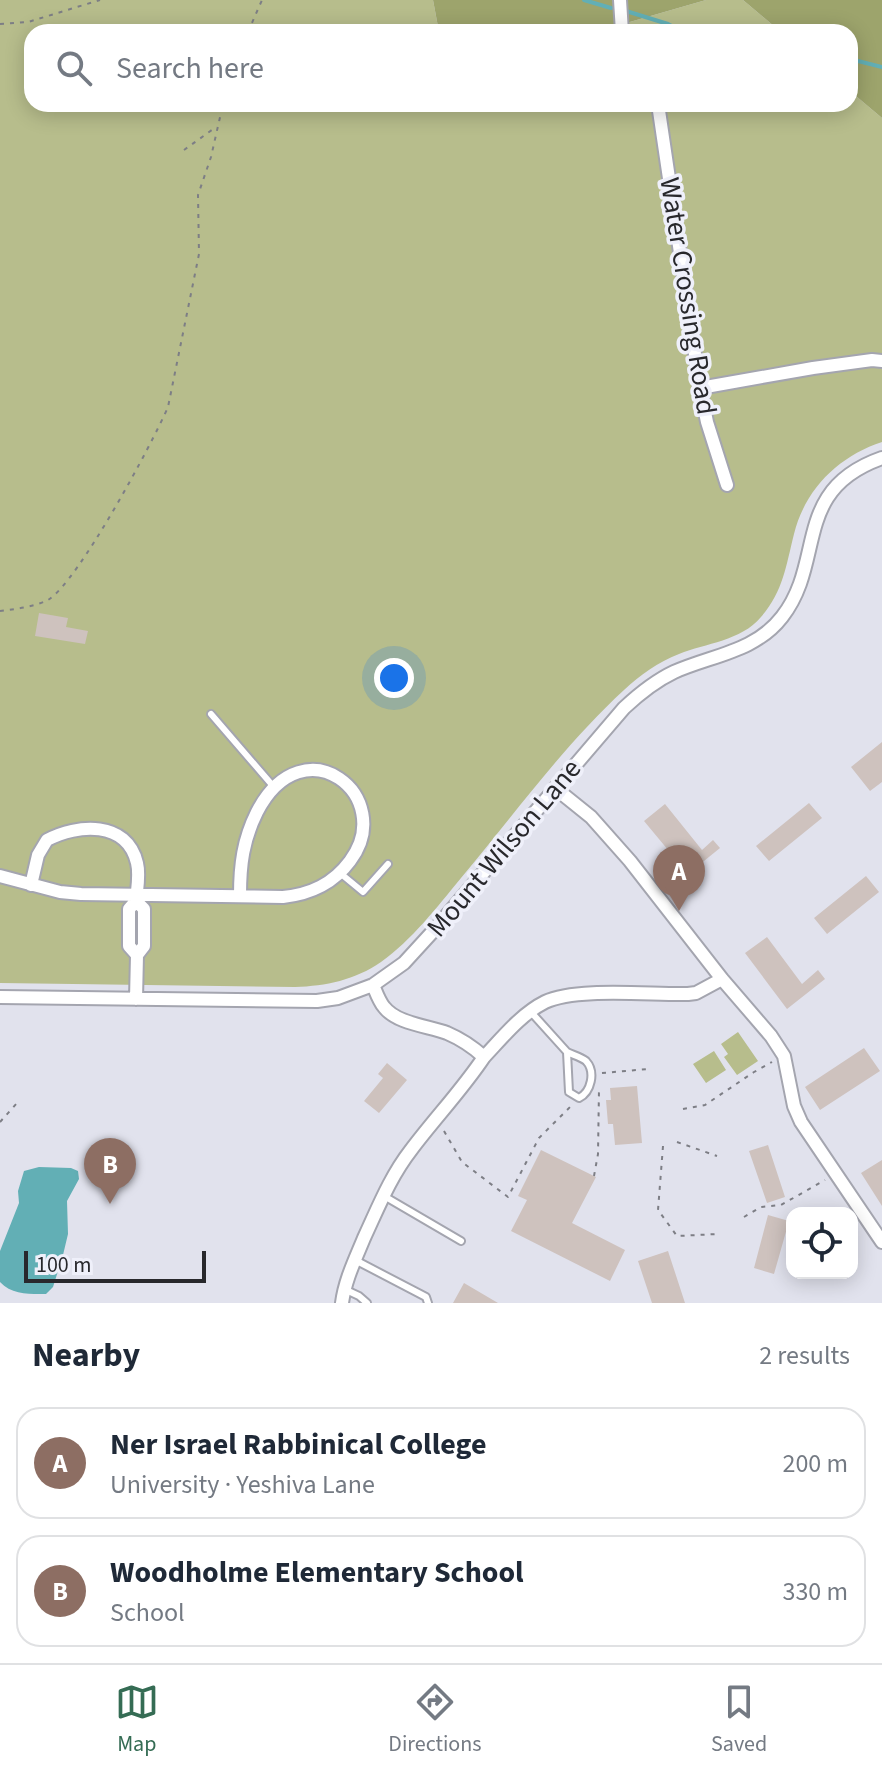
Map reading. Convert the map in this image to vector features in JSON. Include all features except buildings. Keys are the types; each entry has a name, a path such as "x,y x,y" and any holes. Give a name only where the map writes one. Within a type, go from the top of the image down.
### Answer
{"street":[{"path":"620,0 622,24"},
{"name":"Water Crossing Road","path":"659,112 700,388 727,485"},
{"path":"700,388 813,368 882,361"},
{"name":"Mount Wilson Lane","path":"0,997 317,1001 338,998 373,985 418,950 624,708 672,673 750,644 780,620 796,592 811,533 825,502 854,471 882,458"},
{"path":"0,876 81,894 283,897 306,893 340,873 356,852 363,812 352,789 339,777 317,770 293,774 273,786 246,839 240,865 240,895"},
{"path":"555,788 591,817 630,861 771,1036 785,1059 794,1106 882,1242"},
{"path":"31,885 38,855 47,840 88,827 114,833 130,849 138,867 137,897 129,909 129,946 137,955 136,999"},
{"path":"343,1296 355,1260 384,1196 410,1151 484,1057 530,1011 546,1002 578,995 696,993 722,979"},
{"path":"373,985 389,1012 450,1034 468,1043 484,1057"}],"lane":[{"path":"211,714 273,786"},
{"path":"340,873 363,892 388,864"},
{"path":"530,1011 567,1052 583,1059 589,1067 590,1088 579,1098 569,1092 567,1052"},
{"path":"384,1196 461,1241"},
{"path":"355,1260 426,1297 428,1303"},
{"path":"343,1296 359,1296 367,1303"}],"path":[{"path":"0,24 28,22 100,0"},
{"path":"252,24 262,0"},
{"path":"0,611 47,600 63,586 103,526 158,431 168,407 199,254 198,195 211,157 221,112"},
{"path":"184,150 217,126"},
{"path":"683,1109 705,1105 754,1072 785,1059"},
{"path":"599,1074 648,1069"},
{"path":"594,1176 598,1154 599,1087"},
{"path":"0,1122 17,1103"},
{"path":"439,1123 462,1162 508,1197 539,1138 574,1103"},
{"path":"677,1142 717,1156"},
{"path":"663,1146 657,1203 663,1218 677,1236 686,1238 718,1234"},
{"path":"744,1217 761,1207 781,1205 836,1174"}],"green space":[{"path":"0,0 433,0 438,24 24,24 24,112 858,112 858,98 882,118 882,442 838,465 815,489 799,518 779,588 768,608 753,625 733,636 664,661 630,684 560,757 414,933 381,962 351,978 295,987 0,983"},
{"path":"433,0 706,0 623,24 438,24"},
{"path":"706,0 743,0 772,24 623,24"},
{"path":"743,0 882,0 882,118 858,98 858,24 772,24"},
{"path":"738,1032 758,1061 737,1075 724,1057 728,1054 721,1044"},
{"path":"714,1051 726,1070 706,1083 693,1064"}],"water":[{"path":"39,1167 71,1168 78,1171 79,1179 67,1201 68,1234 53,1287 46,1294 28,1294 16,1292 0,1282 0,1251 19,1203 18,1191 24,1171"}],"waterway":[{"path":"584,0 611,8"},
{"path":"626,11 668,24"},
{"path":"858,61 882,67"}],"place":[{"name":"Ner Israel Rabbinical College","path":"679,911"},
{"name":"Woodholme Elementary School","path":"110,1204"}]}
